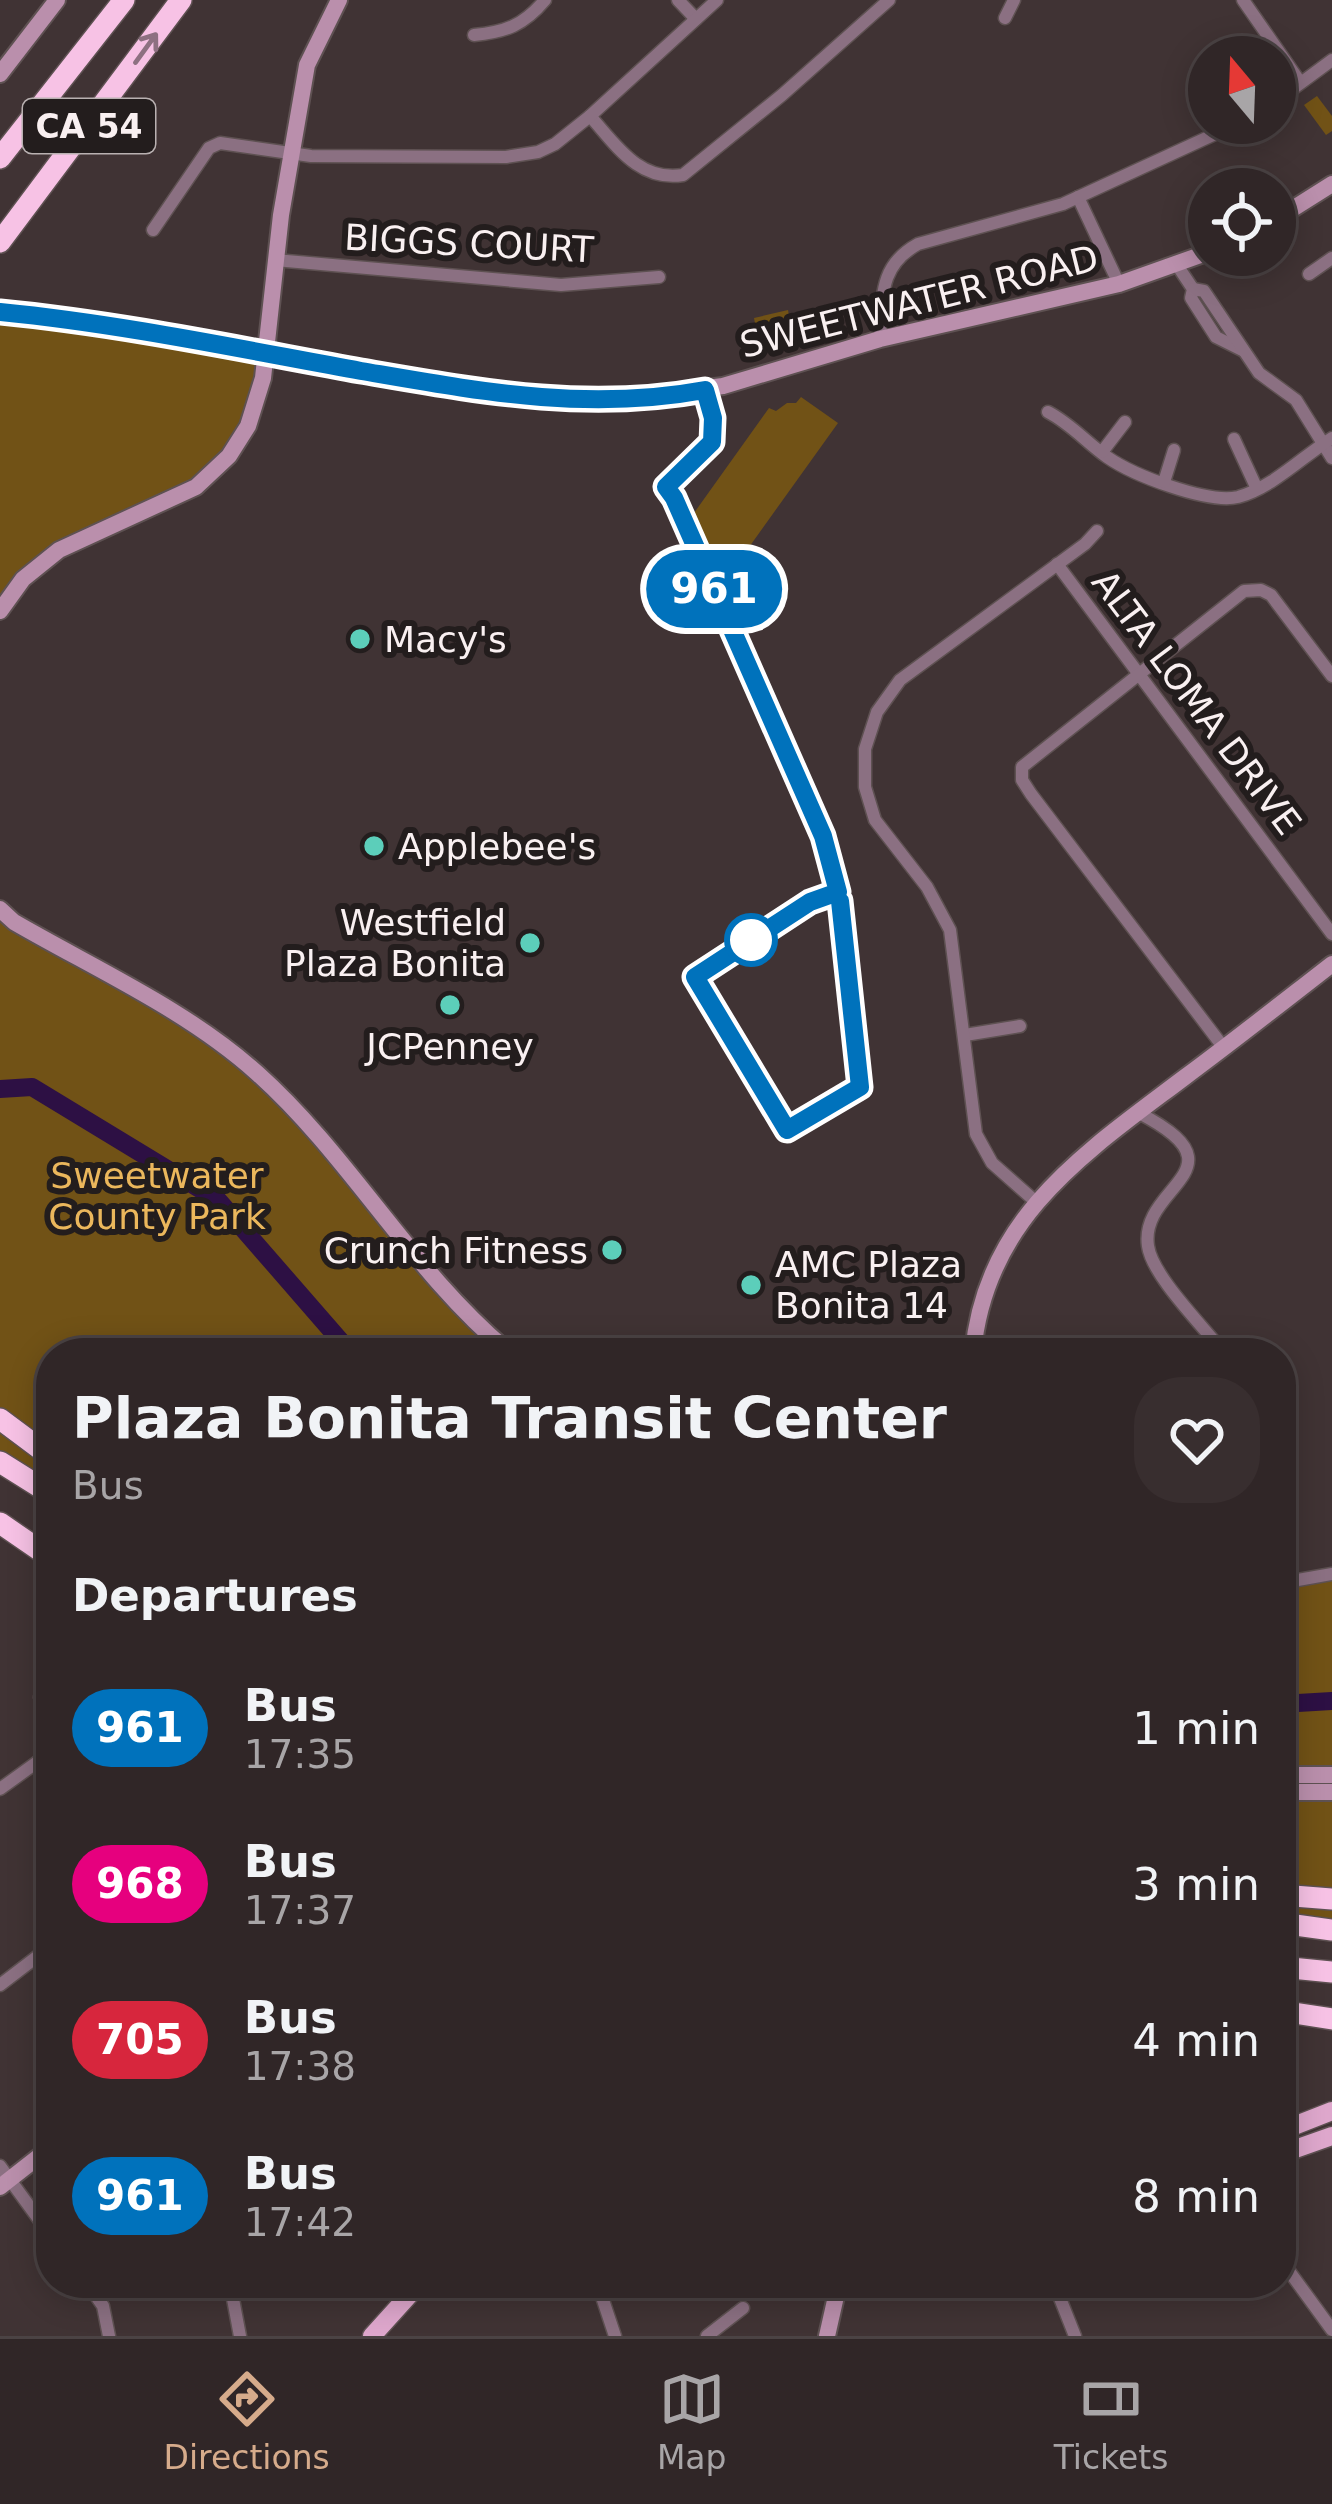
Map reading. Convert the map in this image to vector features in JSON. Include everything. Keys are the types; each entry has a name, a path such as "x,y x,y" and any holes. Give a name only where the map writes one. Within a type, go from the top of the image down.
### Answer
{"highway":[{"name":"CA 54","path":"0,158 124,0"},
{"name":"CA 54","path":"0,242 181,0"},
{"path":"0,1421 36,1447"},
{"path":"0,1462 36,1485"},
{"path":"0,1523 36,1548"},
{"path":"0,1534 36,1551"},
{"path":"1296,1896 1332,1899"},
{"path":"1296,1925 1332,1930"},
{"path":"1296,1968 1332,1972"},
{"path":"1296,2013 1332,2019"}],"main road":[{"path":"0,74 57,0"},
{"path":"0,611 23,579 59,550 110,524 176,500 217,471 248,426 263,379 275,260 308,65 339,0"},
{"path":"1296,207 1332,184"},
{"name":"SWEETWATER ROAD","path":"0,312 103,322 491,395 611,400 723,386 880,339 1119,284 1188,261"},
{"path":"0,909 14,922 187,1021 257,1072 301,1116 455,1303 494,1338"},
{"path":"976,1338 983,1298 1005,1246 1035,1202 1077,1160 1332,964"},
{"path":"1296,1775 1332,1775"},
{"path":"1296,1792 1332,1792"},
{"path":"1296,2125 1332,2111"},
{"path":"1296,2149 1332,2136"},
{"path":"3,2178 36,2157"},
{"path":"372,2336 406,2298"},
{"path":"827,2336 836,2298"}],"street":[{"path":"474,34 518,26 545,0"},
{"path":"678,0 695,19"},
{"path":"153,230 209,148 220,142 292,155 506,157 555,144 717,0"},
{"path":"590,116 643,170 668,177 683,175 889,0"},
{"path":"1005,18 1014,0"},
{"path":"1243,0 1300,82"},
{"path":"1296,85 1332,60"},
{"path":"880,339 884,288 897,255 918,244 1078,196 1193,144"},
{"path":"1078,196 1119,284"},
{"path":"1310,274 1332,258"},
{"name":"BIGGS COURT","path":"275,260 561,285 659,277"},
{"path":"1178,266 1193,289 1191,298 1216,337 1243,350 1258,373 1296,400 1328,441 1332,458"},
{"path":"1048,412 1139,474 1216,499 1238,497 1257,488 1328,441"},
{"path":"1102,452 1125,422"},
{"path":"1234,439 1257,488"},
{"path":"1164,482 1174,450"},
{"path":"1035,1202 992,1162 976,1134 950,930 927,887 875,820 865,788 865,749 877,712 900,680 1097,531"},
{"name":"ALTA LOMA DRIVE","path":"1057,565 1332,934"},
{"path":"1224,1048 1031,794 1022,780 1022,767 1239,593 1255,589 1271,595 1330,671"},
{"path":"965,1035 1020,1026"},
{"path":"1139,1112 1181,1138 1186,1151 1181,1183 1155,1211 1150,1224 1151,1258 1212,1338"},
{"path":"1296,1580 1332,1574"},
{"path":"0,1789 36,1763"},
{"path":"0,1985 36,1957"},
{"path":"3,2178 36,2218"},
{"path":"1296,2281 1332,2330"},
{"path":"97,2298 109,2336"},
{"path":"233,2298 240,2336"},
{"path":"1060,2298 1075,2336"},
{"path":"603,2300 615,2336"},
{"path":"706,2336 743,2308"}],"green space":[{"path":"1317,96 1332,116 1332,131 1326,135 1304,105"},
{"path":"788,310 791,327 757,334 754,318"},
{"path":"0,311 265,353 260,393 211,475 64,548 0,609"},
{"path":"801,397 838,423 724,582 694,513 769,408 776,411"},
{"name":"Sweetwater County Park","path":"0,909 242,1060 494,1338 36,1338 36,1498 0,1473"},
{"path":"1332,1574 1332,1921 1296,1917 1296,1580"}],"waterway":[{"path":"0,1089 32,1087 218,1200 338,1338"},
{"path":"1296,1703 1332,1701"}],"bus line":[{"name":"961","path":"0,312 103,322 491,395 611,400 705,390 715,432 712,442 666,487 823,836 838,892 810,902 695,977 787,1130 860,1087 840,901"}],"place":[{"name":"Macy's","path":"360,639"},
{"name":"Applebee's","path":"374,846"},
{"name":"Westfield Plaza Bonita","path":"530,943"},
{"name":"JCPenney","path":"450,1005"},
{"name":"Crunch Fitness","path":"612,1250"},
{"name":"AMC Plaza Bonita 14","path":"751,1285"}]}
